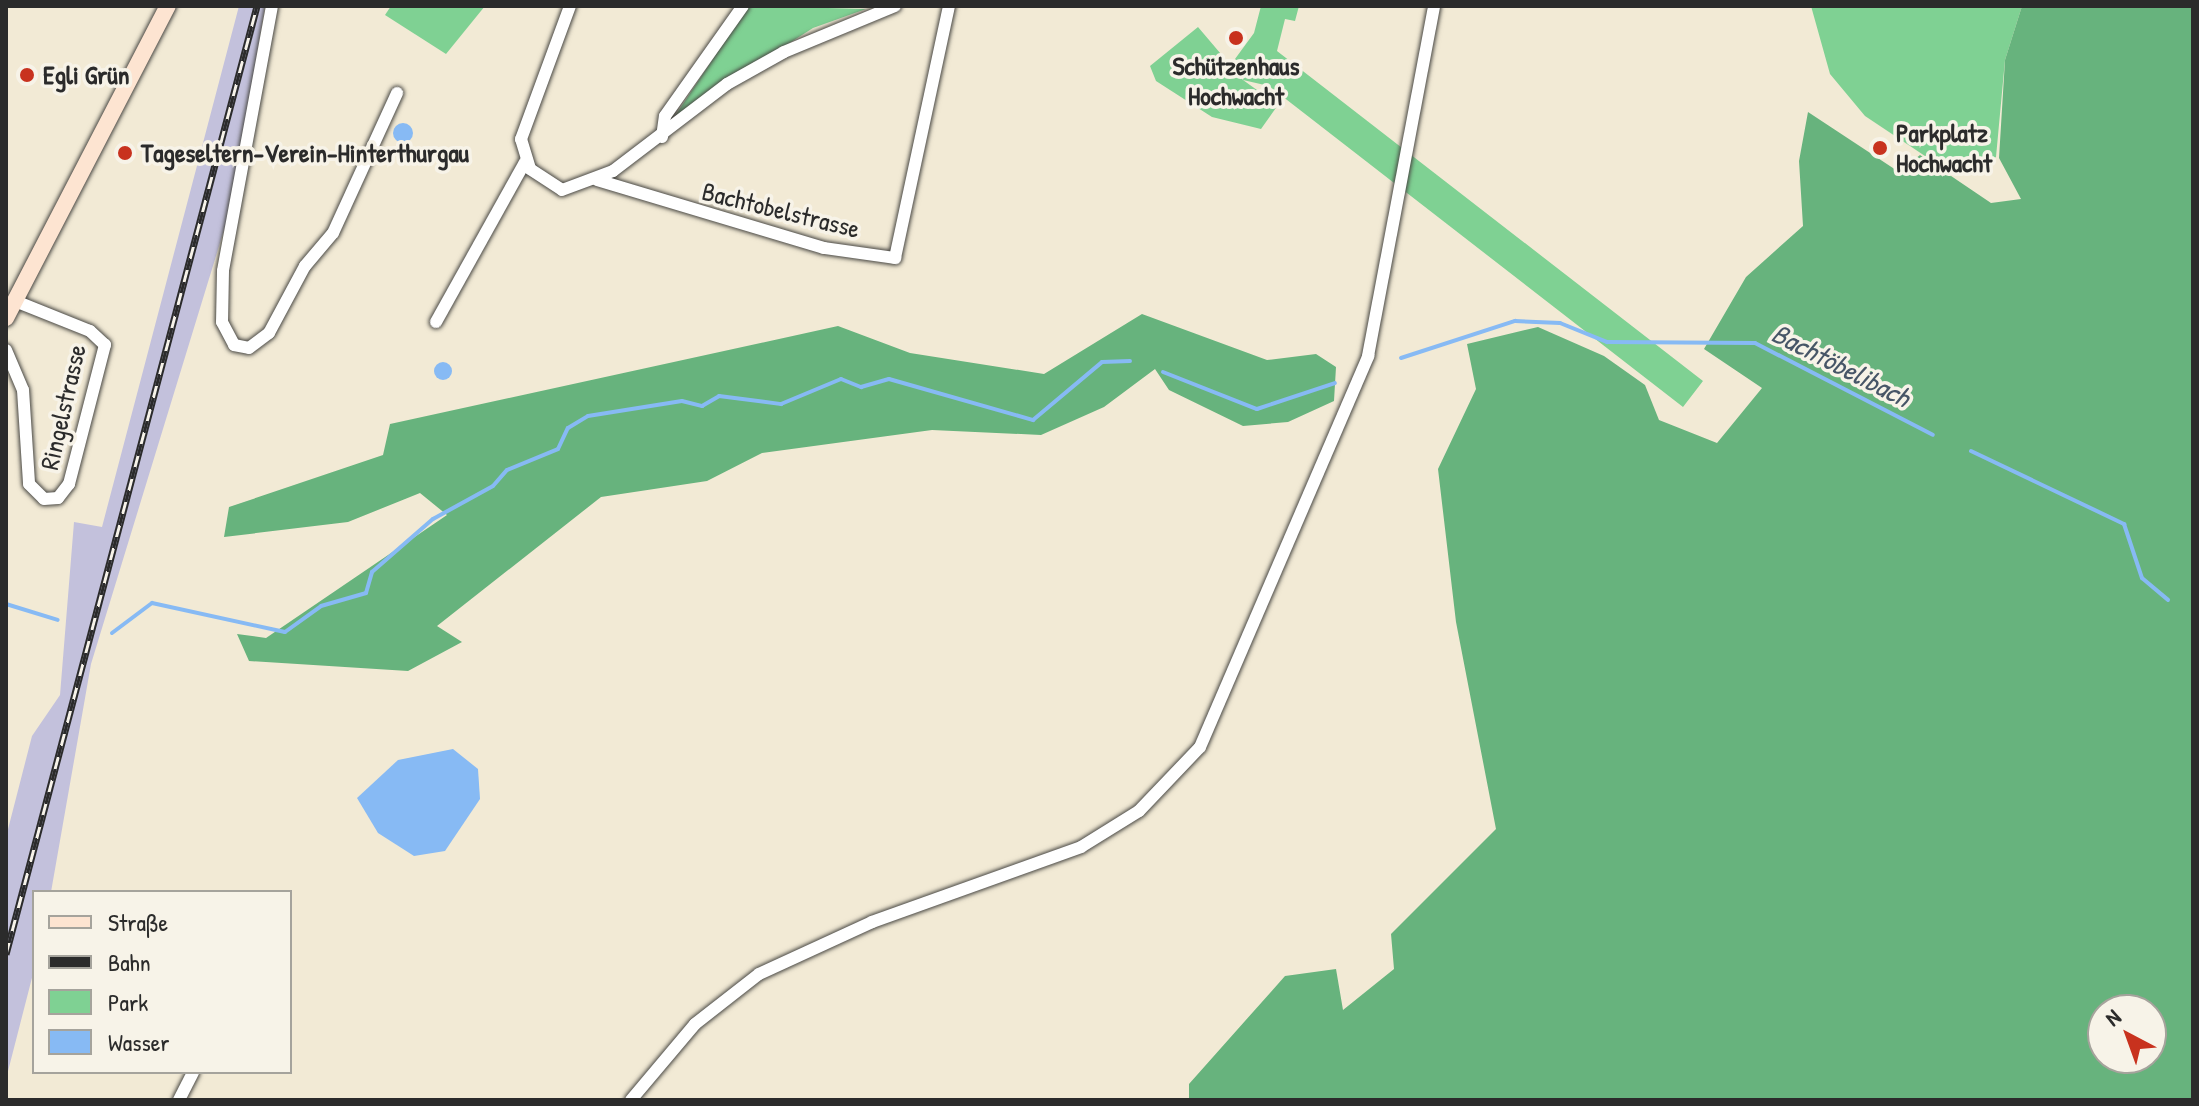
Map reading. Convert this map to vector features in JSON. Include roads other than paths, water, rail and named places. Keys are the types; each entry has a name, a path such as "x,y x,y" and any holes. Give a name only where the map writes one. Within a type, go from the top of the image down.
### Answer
{"main road":[{"path":"9,312 168,6"}],"street":[{"path":"272,6 223,271 222,322 234,345 249,348 269,333 305,266 333,233 397,93"},
{"path":"436,322 525,162 523,129 570,6"},
{"path":"662,137 665,116 743,6"},
{"path":"525,162 562,190 597,180 662,137 727,84 784,52 895,6"},
{"name":"Bachtobelstrasse","path":"597,180 824,248 895,258 949,6"},
{"path":"631,1100 695,1024 759,974 872,922 1081,847 1139,811 1200,747 1368,356 1434,6"},
{"name":"Ringelstrasse","path":"6,350 23,390 29,484 38,496 58,498 69,484 105,345 90,331 9,312"},
{"path":"179,1100 192,1074"}],"water":[{"path":"403,123 410,126 413,133 410,140 403,143 396,140 393,133 396,126"},
{"path":"443,362 452,371 443,380 434,371"},
{"path":"453,749 478,769 480,799 445,851 414,856 378,833 357,798 398,760"}],"waterway":[{"name":"Bachtöbelibach","path":"1401,358 1515,321 1560,323 1607,342 1755,343 1933,435"},
{"name":"Bachtöbelibach","path":"112,633 152,603 285,632 321,606 366,593 372,572 433,519 493,486 507,470 558,449 568,428 588,416 682,401 702,406 719,396 781,404 841,379 861,387 889,379 1033,420 1102,362 1130,361"},
{"name":"Bachtöbelibach","path":"1163,372 1257,409 1335,383"},
{"name":"Bachtöbelibach","path":"1971,451 2124,524 2142,578 2168,600"},
{"name":"Bachtöbelibach","path":"6,604 58,620"}],"railway":[{"path":"6,954 257,6"}],"place":[{"name":"Schützenhaus Hochwacht","path":"1236,38"},
{"name":"Egli Grün","path":"27,75"},
{"name":"Parkplatz Hochwacht","path":"1880,148"},
{"name":"Tageseltern-Verein-Hinterthurgau","path":"125,153"}]}
